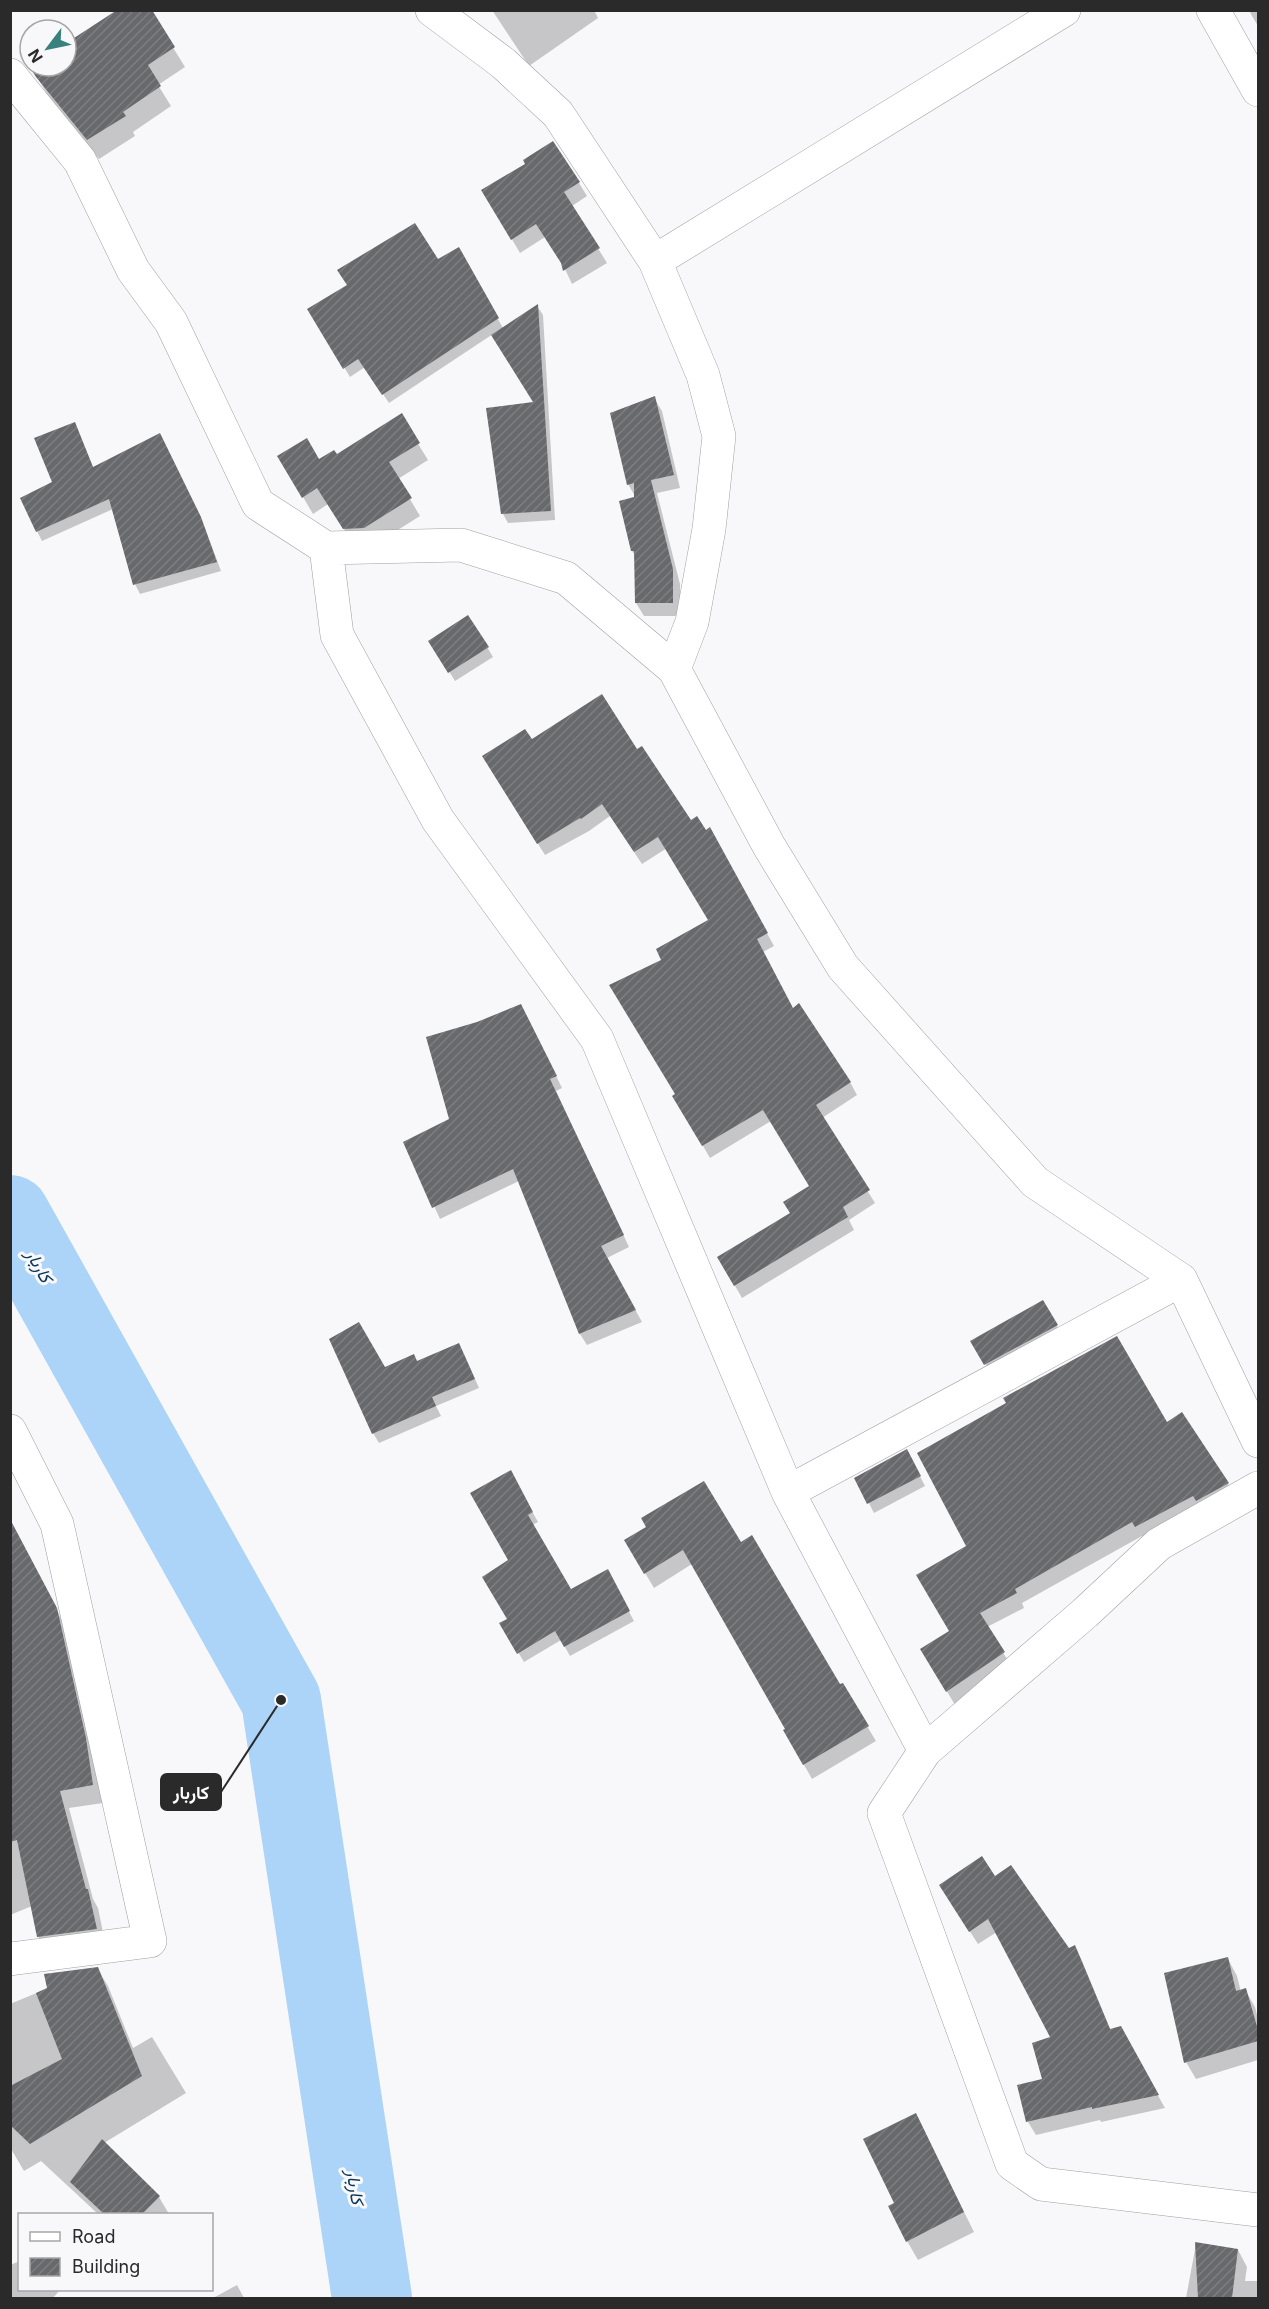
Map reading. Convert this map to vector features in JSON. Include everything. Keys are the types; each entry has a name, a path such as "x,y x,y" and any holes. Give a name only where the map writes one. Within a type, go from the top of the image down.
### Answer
{"street":[{"path":"432,10 503,63 558,114 655,261 703,375 718,436 709,529 692,622 674,669"},
{"path":"655,261 1064,10"},
{"path":"1213,10 1258,90"},
{"path":"10,75 80,161 133,270 171,322 258,504 326,548 461,544 566,578 674,669 769,846 843,967 1035,1182 1181,1280 1258,1441"},
{"path":"326,548 337,635 438,820 597,1039 788,1491 925,1751"},
{"path":"788,1491 1181,1280"},
{"path":"10,1431 57,1524 150,1941 10,1959"},
{"path":"1258,1488 1159,1544 1084,1613 925,1751 884,1813 1012,2164 1041,2184 1258,2210"}],"building":[{"path":"117,10 152,10 175,47 148,65 161,86 123,112 126,116 87,140 37,78 78,78 78,35"},
{"path":"553,141 580,182 564,192 600,248 563,271 561,263 536,224 511,240 481,190 525,164 523,160"},
{"path":"415,223 438,259 459,247 499,318 382,395 358,359 343,369 307,309 347,285 337,270"},
{"path":"538,304 551,511 501,514 486,408 533,402 491,335"},
{"path":"655,396 674,475 651,480 673,569 673,603 635,603 634,551 631,551 619,501 634,497 634,483 627,485 610,413"},
{"path":"402,413 420,443 389,462 412,498 364,528 343,529 317,488 302,498 277,456 307,438 319,459 334,450 337,454"},
{"path":"75,422 93,467 160,433 201,517 217,562 133,585 109,499 36,532 20,498 52,482 34,438"},
{"path":"468,615 489,647 448,673 428,641"},
{"path":"602,694 637,749 642,746 691,820 697,816 706,830 710,827 768,933 757,939 793,1008 799,1003 851,1082 816,1105 870,1190 843,1207 848,1217 734,1286 717,1257 790,1213 783,1202 809,1186 763,1110 702,1146 672,1096 675,1094 609,985 661,960 656,949 708,920 658,837 634,852 602,804 537,844 482,756 525,729 532,739"},
{"path":"521,1004 557,1076 550,1079 624,1235 601,1246 636,1310 579,1334 513,1169 432,1208 403,1142 449,1119 426,1037 477,1022"},
{"path":"1043,1300 1058,1325 984,1365 970,1341"},
{"path":"359,1322 385,1367 414,1354 417,1361 459,1343 475,1379 432,1397 436,1406 372,1434 329,1339"},
{"path":"1117,1336 1167,1422 1182,1412 1229,1483 1196,1501 1193,1496 1135,1527 1132,1522 1015,1589 1017,1593 980,1613 1005,1652 946,1692 920,1649 949,1631 916,1575 966,1546 917,1453 1006,1403 1003,1398"},
{"path":"907,1449 921,1476 867,1504 854,1478"},
{"path":"511,1470 533,1512 528,1515 571,1589 608,1569 630,1611 564,1647 555,1631 517,1654 499,1623 507,1619 482,1577 508,1560 470,1493"},
{"path":"704,1481 741,1542 752,1535 840,1684 843,1683 869,1726 803,1765 783,1730 785,1729 683,1550 644,1574 624,1540 646,1527 641,1518"},
{"path":"10,1519 57,1608 86,1738 93,1785 60,1791 97,1929 37,1937 17,1840 10,1842"},
{"path":"982,1856 995,1876 1011,1865 1069,1948 1075,1945 1110,2029 1121,2026 1159,2095 1026,2122 1017,2085 1042,2079 1032,2043 1050,2037 988,1919 969,1932 939,1885"},
{"path":"1228,1957 1236,1991 1246,1988 1258,2030 1258,2041 1184,2063 1164,1973"},
{"path":"98,1967 142,2076 30,2144 10,2125 10,2086 62,2059 36,1993 47,1988 44,1974"},
{"path":"916,2113 964,2212 906,2242 888,2206 894,2203 863,2139"},
{"path":"102,2139 160,2196 143,2213 103,2213 70,2182"},
{"path":"1195,2242 1238,2249 1232,2298 1198,2298"}],"waterway":[{"name":"کاربار","path":"10,1215 281,1700 372,2298"}],"place":[{"name":"کاربار","path":"281,1700"}]}
